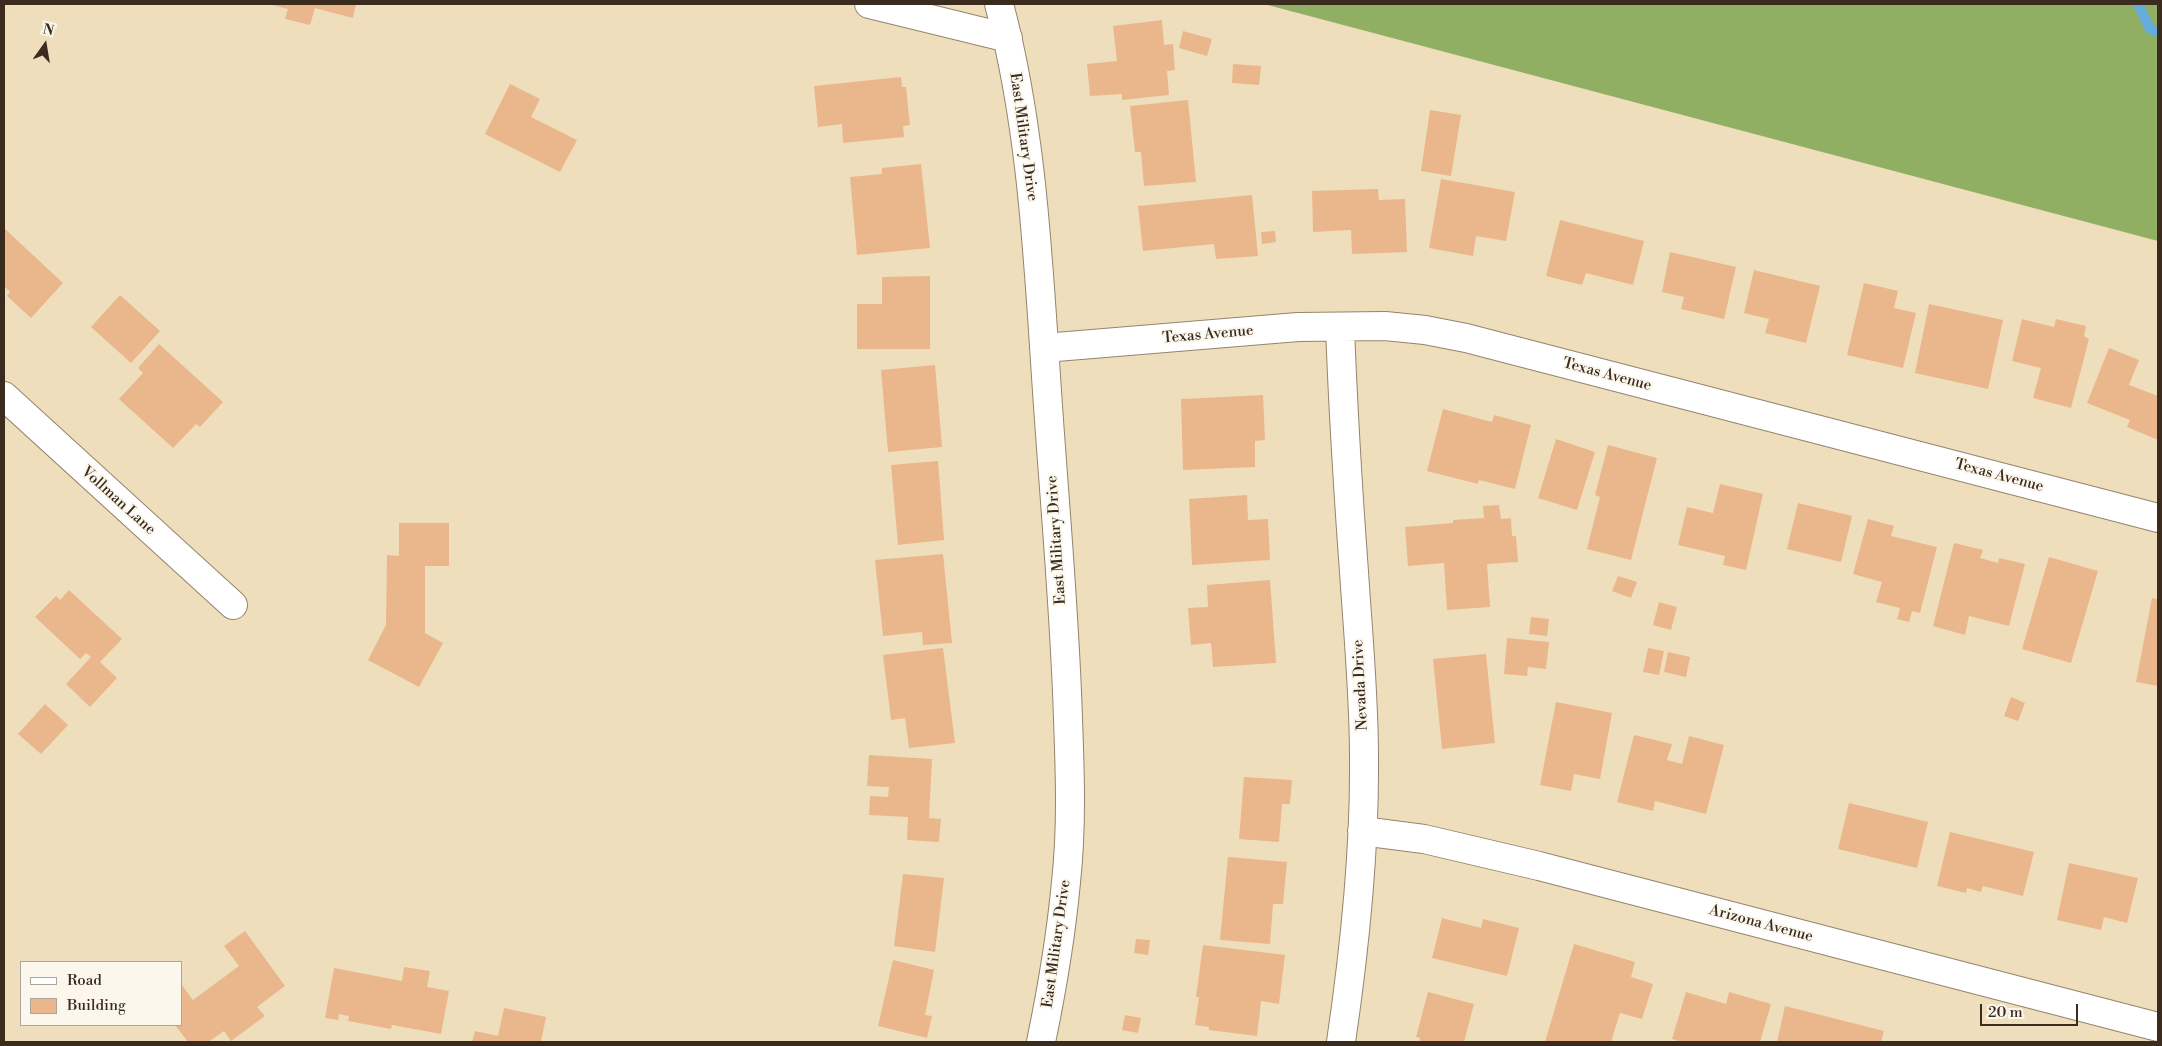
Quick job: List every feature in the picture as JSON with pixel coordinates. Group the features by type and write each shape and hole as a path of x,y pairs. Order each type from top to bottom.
{"street":[{"path":"869,4 1008,38"},
{"name":"East Military Drive","path":"1000,4 1008,38 1028,158 1044,348 1067,674 1071,783 1067,880 1055,977 1041,1042"},
{"name":"Texas Avenue","path":"1044,348 1298,327 1425,330 1466,338 2158,518"},
{"name":"Nevada Drive","path":"1340,327 1344,436 1359,651 1364,756 1358,911 1341,1042"},
{"name":"Vollman Lane","path":"4,396 233,605"},
{"name":"Arizona Avenue","path":"1362,831 1424,839 1538,866 2158,1027"}],"green space":[{"path":"1264,4 2158,4 2158,241"}],"building":[{"path":"269,4 356,4 353,18 315,8 310,25 285,19 288,9"},
{"path":"1162,20 1164,45 1173,44 1175,70 1167,71 1169,95 1122,100 1122,94 1090,96 1087,64 1117,61 1113,26"},
{"path":"1183,31 1212,39 1207,56 1179,48"},
{"path":"1233,64 1261,66 1259,85 1232,83"},
{"path":"901,77 902,87 906,87 910,125 903,126 904,137 843,143 842,124 818,127 814,86"},
{"path":"510,84 540,99 531,117 577,140 560,172 485,134"},
{"path":"1188,100 1196,182 1144,186 1141,152 1135,152 1130,106"},
{"path":"1430,110 1461,115 1451,176 1421,171"},
{"path":"921,164 930,248 857,255 850,177 882,174 882,168"},
{"path":"1441,179 1515,192 1506,241 1476,236 1473,256 1429,248"},
{"path":"1378,189 1379,200 1405,199 1407,252 1352,254 1351,230 1313,232 1312,191"},
{"path":"1252,195 1258,256 1216,259 1214,244 1143,251 1138,206"},
{"path":"1560,220 1644,241 1633,285 1586,273 1582,285 1546,276"},
{"path":"4,228 63,283 31,318 7,296 10,292 4,286"},
{"path":"1275,231 1276,242 1262,244 1261,232"},
{"path":"1670,252 1736,267 1724,319 1681,309 1684,297 1662,292"},
{"path":"1754,270 1820,286 1806,343 1765,333 1769,319 1744,313"},
{"path":"930,276 930,349 857,349 857,304 882,304 882,277"},
{"path":"1864,283 1898,291 1894,308 1916,313 1903,368 1847,355"},
{"path":"120,295 160,331 131,363 91,327"},
{"path":"1929,304 2003,320 1988,389 1915,373"},
{"path":"2022,319 2054,327 2056,319 2086,326 2084,336 2089,339 2071,408 2033,398 2041,368 2012,361"},
{"path":"159,344 223,402 200,427 196,424 173,448 119,399 143,373 138,368"},
{"path":"2109,348 2139,360 2129,385 2158,396 2158,440 2127,427 2130,420 2087,403"},
{"path":"935,365 942,447 888,452 881,370"},
{"path":"1263,395 1265,440 1255,441 1255,467 1183,470 1181,399"},
{"path":"1443,409 1492,422 1494,415 1531,425 1515,489 1479,480 1478,484 1427,471"},
{"path":"1556,439 1595,452 1577,510 1538,498"},
{"path":"1608,445 1657,458 1631,560 1587,549 1600,497 1595,495"},
{"path":"938,461 944,540 898,545 891,465"},
{"path":"1720,484 1763,494 1746,570 1723,565 1725,556 1678,545 1687,507 1713,513"},
{"path":"1247,495 1248,520 1268,519 1270,560 1192,565 1189,499"},
{"path":"1798,503 1852,516 1841,562 1787,549"},
{"path":"1499,505 1501,519 1511,518 1512,536 1516,536 1518,562 1487,564 1490,607 1447,610 1444,563 1408,566 1405,527 1453,523 1453,520 1484,518 1483,506"},
{"path":"1868,519 1894,526 1891,536 1937,547 1920,613 1912,611 1909,622 1897,619 1900,608 1876,602 1882,582 1853,574"},
{"path":"399,523 449,523 449,566 425,566 425,633 443,643 419,687 368,660 386,625 387,555 399,556"},
{"path":"1954,543 1983,550 1980,558 1998,563 1999,558 2025,564 2009,626 1969,616 1965,635 1933,626"},
{"path":"943,554 952,643 923,645 922,632 883,636 875,560"},
{"path":"2049,557 2098,571 2071,663 2022,649"},
{"path":"1618,576 1637,582 1631,598 1612,591"},
{"path":"1270,580 1276,663 1213,667 1211,643 1191,645 1188,608 1208,607 1207,585"},
{"path":"69,590 122,639 100,662 117,678 90,707 66,684 91,657 86,653 80,659 35,617 56,596 60,600"},
{"path":"2152,598 2158,599 2158,686 2136,682"},
{"path":"1659,602 1677,607 1671,630 1653,625"},
{"path":"1531,617 1549,619 1547,636 1529,634"},
{"path":"1507,638 1549,642 1546,669 1528,667 1527,676 1504,674"},
{"path":"943,648 955,743 909,748 905,718 891,720 883,655"},
{"path":"1648,648 1664,651 1659,675 1643,672"},
{"path":"1668,652 1690,657 1686,677 1664,672"},
{"path":"1486,654 1495,743 1442,749 1433,659"},
{"path":"2011,697 2025,703 2018,721 2004,716"},
{"path":"1556,702 1612,713 1600,779 1574,774 1571,791 1540,785"},
{"path":"45,704 68,725 41,754 18,734"},
{"path":"1634,735 1672,744 1667,760 1682,764 1689,736 1724,745 1706,814 1655,801 1653,811 1617,802"},
{"path":"869,755 932,759 929,818 941,819 939,842 907,840 908,817 869,815 870,796 888,797 889,787 867,786"},
{"path":"1244,777 1292,780 1290,804 1282,804 1279,842 1239,839"},
{"path":"1849,803 1928,822 1917,868 1838,849"},
{"path":"1950,832 2034,852 2023,896 1983,886 1981,892 1967,888 1966,893 1937,886"},
{"path":"1228,857 1287,862 1283,904 1273,904 1270,944 1220,940"},
{"path":"2069,863 2138,878 2127,923 2104,917 2101,930 2057,920"},
{"path":"903,874 944,878 935,952 894,946"},
{"path":"1442,918 1481,928 1483,919 1519,928 1507,976 1432,958"},
{"path":"245,931 285,986 257,1007 265,1016 231,1041 224,1031 208,1042 188,1042 176,1026 182,1026 182,985 193,1000 239,966 224,946"},
{"path":"1136,939 1150,940 1148,955 1134,953"},
{"path":"1574,944 1635,962 1631,977 1653,984 1642,1019 1620,1013 1611,1042 1545,1042"},
{"path":"1203,945 1285,955 1279,1004 1261,1001 1257,1036 1209,1030 1209,1027 1195,1025 1199,997 1196,997"},
{"path":"893,960 934,970 925,1015 932,1016 927,1038 878,1026"},
{"path":"404,967 430,971 427,987 449,991 441,1034 392,1025 391,1029 348,1021 349,1016 339,1014 338,1020 325,1018 334,968 402,981"},
{"path":"1428,992 1474,1004 1464,1042 1419,1042 1420,1038 1416,1037"},
{"path":"1686,992 1726,1004 1729,992 1771,1004 1760,1042 1682,1042 1672,1039"},
{"path":"1785,1006 1884,1031 1881,1042 1777,1042"},
{"path":"504,1008 546,1017 541,1042 472,1042 475,1031 498,1036"},
{"path":"1125,1015 1141,1018 1138,1033 1122,1030"}],"waterway":[{"path":"2138,4 2150,29 2158,32"}]}
